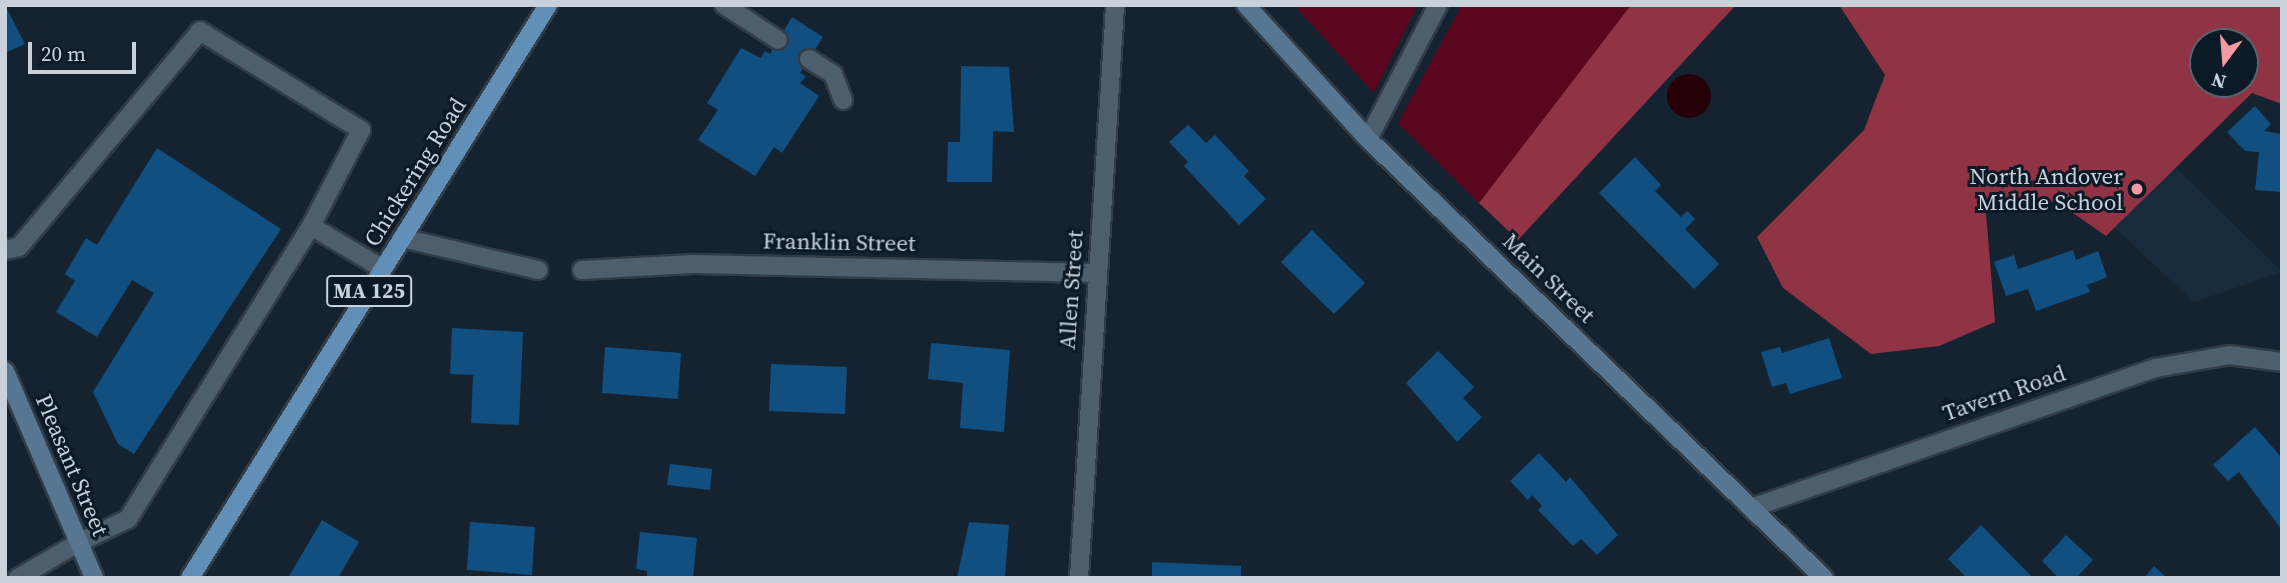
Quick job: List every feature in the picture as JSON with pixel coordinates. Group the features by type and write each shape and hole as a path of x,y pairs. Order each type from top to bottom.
{"main road":[{"name":"Chickering Road","path":"190,578 548,5"},
{"name":"Main Street","path":"1246,5 1368,139 1754,507 1824,578"},
{"name":"Pleasant Street","path":"5,370 94,578"}],"street":[{"path":"724,5 778,40"},
{"name":"Allen Street","path":"1079,578 1096,273 1115,5"},
{"path":"1368,139 1438,5"},
{"path":"5,250 19,247 200,31 362,130 311,226 128,519 78,543 18,578"},
{"path":"809,59 833,74 844,100"},
{"path":"311,226 383,269"},
{"path":"402,239 538,270"},
{"name":"Franklin Street","path":"582,270 693,264 1096,273"},
{"name":"Tavern Road","path":"1754,507 2156,368 2229,355 2279,360"}],"shaded area":[{"path":"1294,5 1418,5 1374,93"},
{"path":"1462,5 1631,5 1479,203 1398,123"},
{"path":"1631,5 1736,5 1518,240 1479,203"},
{"path":"1839,5 2282,5 2282,104 2259,96 2259,28 2189,28 2189,98 2247,98 2106,236 2057,202 2013,198 1986,213 1995,322 1939,346 1871,354 1783,288 1757,237 1864,130 1885,75"},
{"name":"North Andover Middle School","path":"1876,5 2120,112 2282,272 2194,302"},
{"path":"1689,74 1704,81 1711,96 1704,111 1689,118 1674,111 1667,96 1674,81"}],"building":[{"path":"5,5 25,44 5,53"},
{"path":"792,17 823,37 800,73 806,76 800,83 819,96 782,153 774,147 755,176 698,140 718,110 707,103 741,48 761,58 765,51 770,54"},
{"path":"961,66 1009,67 1014,132 993,131 992,182 947,182 948,142 960,142"},
{"path":"2255,106 2271,124 2264,131 2282,134 2282,192 2255,190 2259,152 2245,151 2227,132"},
{"path":"1188,125 1206,143 1215,135 1249,171 1244,176 1266,199 1239,225 1184,166 1188,162 1169,142"},
{"path":"157,148 281,229 134,454 118,444 93,392 154,293 132,280 97,337 56,312 75,281 65,274 86,238 97,245"},
{"path":"1635,157 1661,185 1655,191 1681,217 1687,211 1695,219 1685,229 1719,264 1694,289 1599,193"},
{"path":"1312,230 1365,283 1334,314 1281,262"},
{"path":"2073,250 2076,260 2098,251 2107,277 2087,285 2090,292 2036,311 2028,289 2006,296 1994,262 2014,255 2018,269"},
{"path":"452,328 523,332 519,425 471,423 473,375 450,374"},
{"path":"1829,338 1842,378 1790,394 1786,383 1772,387 1761,352 1780,347 1782,353"},
{"path":"931,343 1010,350 1004,432 960,428 963,383 928,379"},
{"path":"605,347 681,353 678,399 602,393"},
{"path":"1438,351 1474,387 1463,398 1482,417 1457,442 1406,383"},
{"path":"771,364 847,367 845,414 769,411"},
{"path":"2255,427 2282,458 2282,530 2239,472 2228,481 2213,465"},
{"path":"1539,453 1566,482 1570,477 1618,535 1597,555 1581,539 1573,546 1538,510 1542,506 1532,495 1528,500 1510,481"},
{"path":"670,464 712,469 710,490 667,485"},
{"path":"322,520 359,542 338,578 288,578"},
{"path":"470,522 535,527 532,575 467,570"},
{"path":"969,522 1009,525 1005,578 957,578"},
{"path":"1981,525 2033,578 1967,578 1948,559"},
{"path":"640,532 697,538 693,578 647,578 647,571 636,569"},
{"path":"2066,535 2093,560 2076,578 2059,578 2042,561"},
{"path":"1152,562 1241,566 1241,578 1152,578"},
{"path":"2154,566 2167,578 2144,578"}],"place":[{"name":"North Andover Middle School","path":"2137,189"}]}
